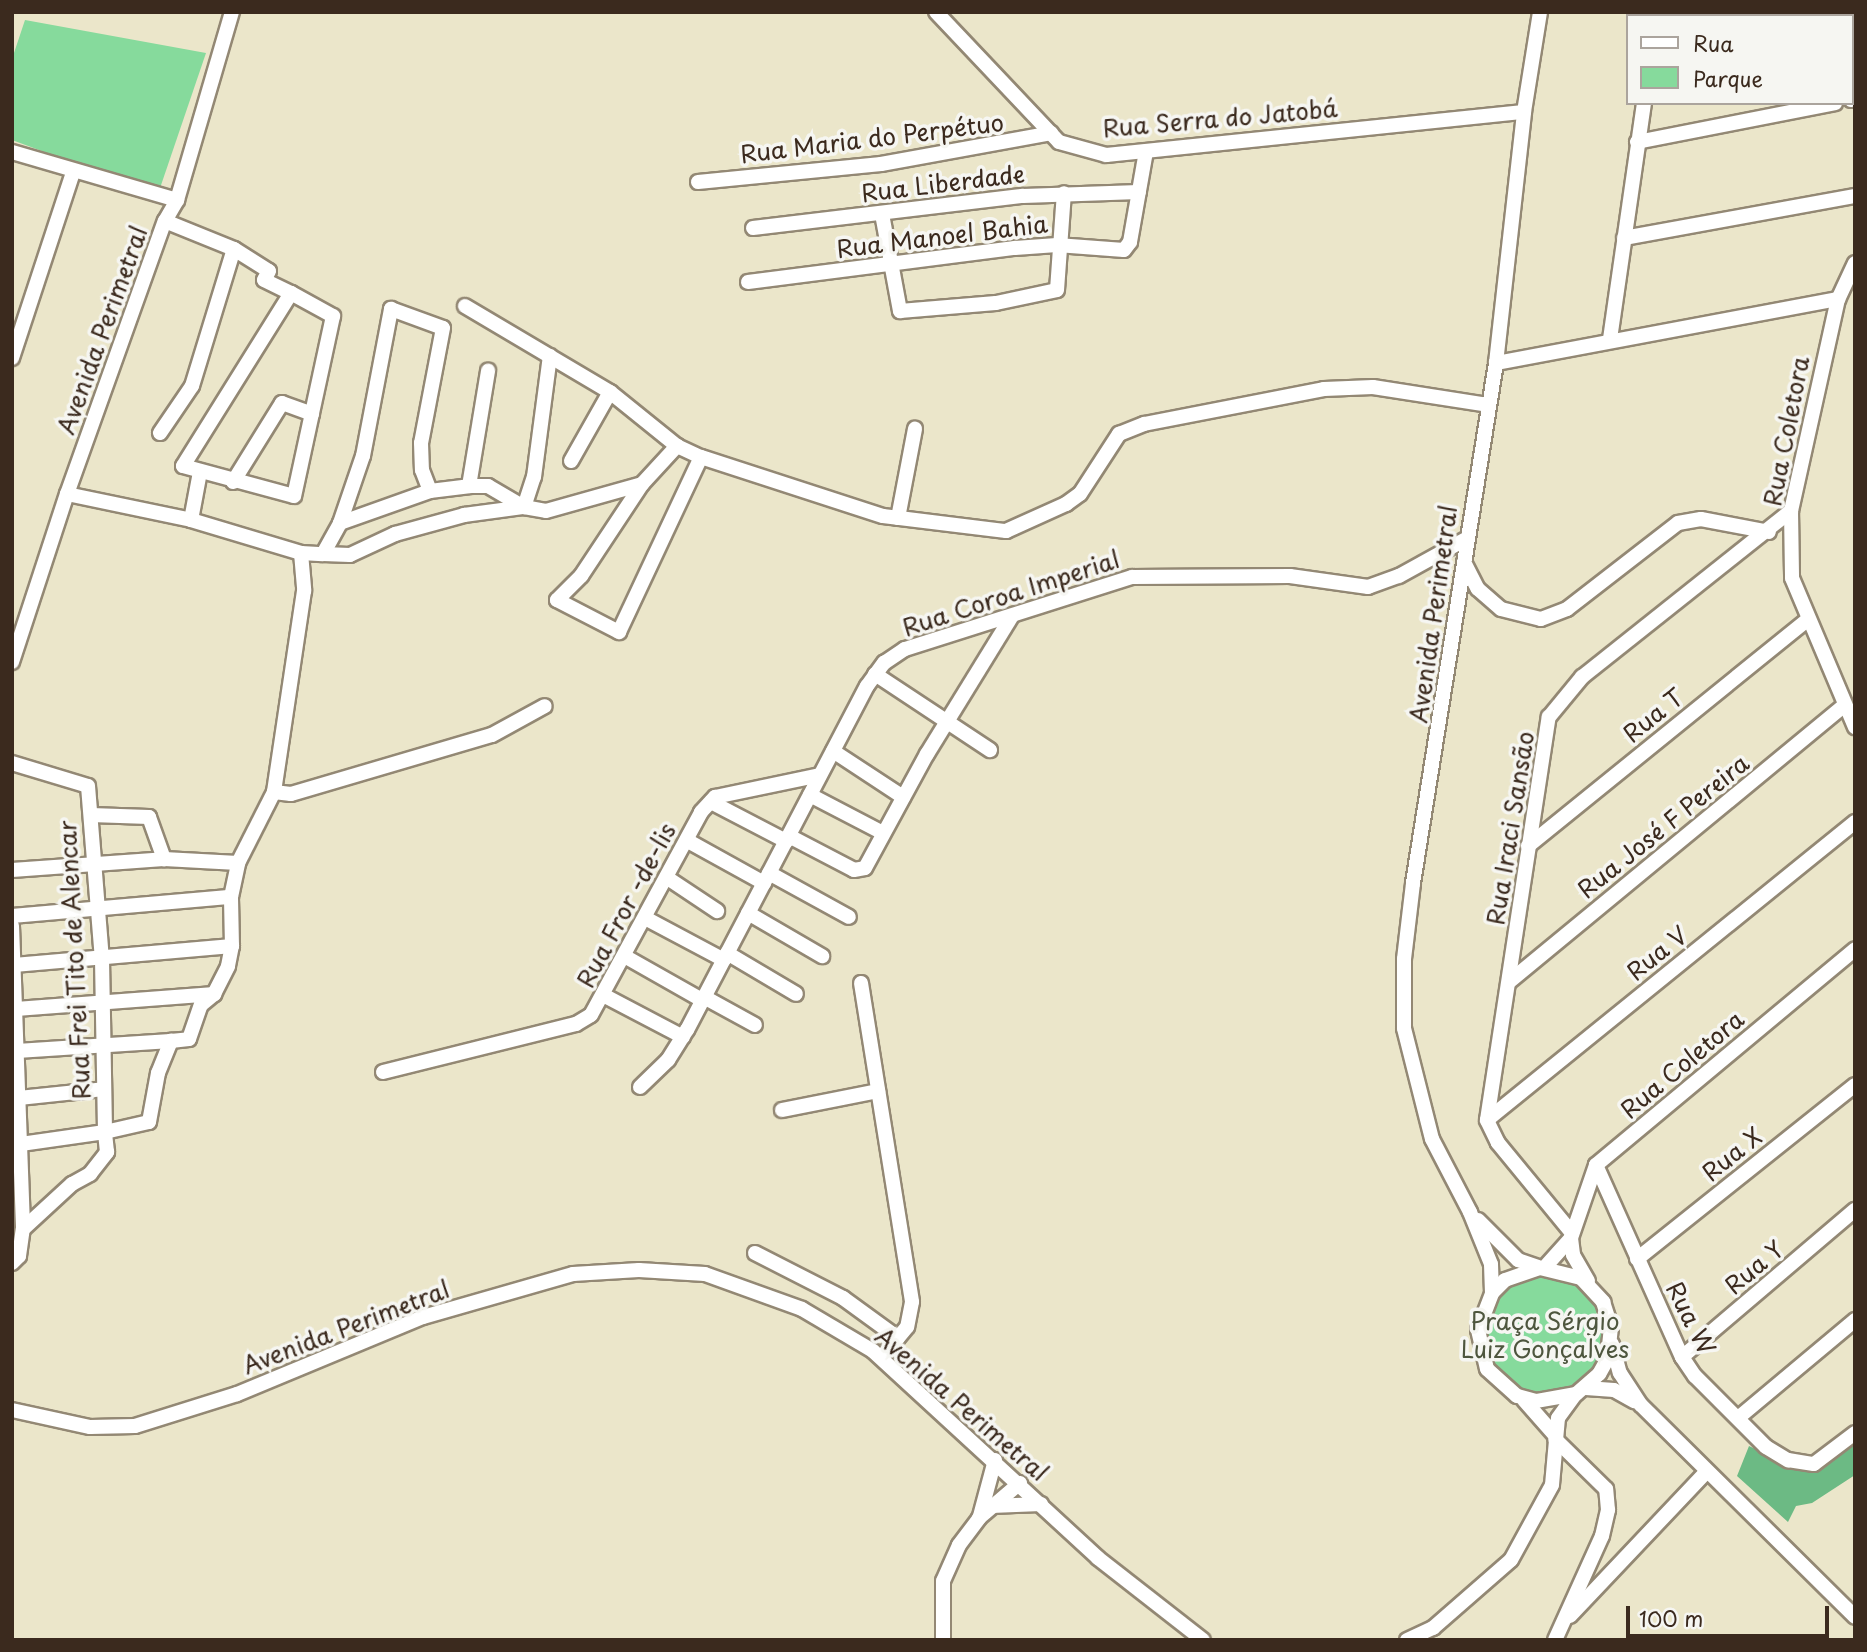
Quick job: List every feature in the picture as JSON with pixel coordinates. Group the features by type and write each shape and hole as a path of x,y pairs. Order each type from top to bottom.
{"street":[{"name":"Avenida Perimetral","path":"12,662 67,494 165,221 177,200 232,12"},
{"name":"Rua Serra do Jatobá","path":"936,12 1059,142 1106,155 1524,112"},
{"name":"Avenida Perimetral","path":"1492,1293 1491,1264 1471,1212 1432,1139 1404,1028 1404,959 1413,883 1466,539 1496,363 1524,112 1540,12"},
{"path":"1610,340 1644,105"},
{"path":"1637,142 1825,105"},
{"name":"Rua Maria do Perpétuo","path":"698,182 881,164 1051,133"},
{"name":"Rua Manoel Bahia","path":"748,282 1058,245 1124,250 1130,242 1146,151"},
{"path":"12,152 73,172 177,200"},
{"path":"12,358 73,172"},
{"name":"Rua Liberdade","path":"753,228 1064,193 1139,192"},
{"path":"882,214 896,307 904,313 996,303 1057,290 1058,245 1064,193"},
{"path":"1624,238 1855,196"},
{"path":"165,221 234,249 269,271 264,280 291,293 333,316 294,496 233,482 183,466 291,293"},
{"path":"160,433 192,386 234,249"},
{"name":"Rua Coletora","path":"1855,263 1838,299 1791,511 1792,578 1807,620 1855,727"},
{"path":"1496,363 1838,299"},
{"path":"465,306 610,392 677,446 701,457 898,518 1006,531 1080,494 1119,433 1144,424 1324,389 1373,387 1488,405"},
{"path":"323,554 340,523 376,402 391,309 443,328 421,443 422,470 430,491"},
{"path":"524,507 534,477 550,356"},
{"path":"469,485 488,371"},
{"path":"570,461 610,392"},
{"path":"233,482 282,404 312,414"},
{"path":"898,518 915,429"},
{"path":"677,446 642,484 581,576 557,600 619,632 701,457"},
{"path":"191,520 200,472"},
{"path":"67,494 191,520 301,553 349,555 395,534 464,515 524,507 546,511 642,484"},
{"path":"340,523 430,491 469,485 488,486 524,507"},
{"name":"Rua Iraci Sansão","path":"1487,1120 1549,718 1582,677 1769,532 1791,511"},
{"path":"1464,562 1478,589 1501,608 1541,619 1567,609 1678,523 1701,519 1769,532"},
{"name":"Rua Coroa Imperial","path":"640,1087 668,1060 683,1037 876,674 905,649 1132,577 1290,576 1368,587 1399,576 1466,539"},
{"path":"16,1046 189,1039 201,1005 214,994 232,946 231,897 239,863 274,792 304,591 301,553"},
{"path":"820,775 715,797 711,802 854,870 865,868 903,797 1012,616"},
{"name":"Rua T","path":"1528,846 1807,620"},
{"path":"876,674 990,750"},
{"name":"Rua José F Pereira","path":"1510,981 1845,705"},
{"path":"274,792 291,793 492,735 545,706"},
{"path":"833,751 903,797"},
{"name":"Rua Frei Tito de Alencar","path":"12,763 88,786 102,959 100,1003 107,1152 90,1174 72,1184 20,1224"},
{"path":"810,795 883,834"},
{"name":"Rua Fror -de-lis","path":"383,1072 576,1024 591,1015 605,996 711,802"},
{"path":"91,815 149,817 164,859"},
{"name":"Rua V","path":"1487,1120 1855,822"},
{"path":"688,841 849,917"},
{"path":"12,870 164,859 239,863"},
{"path":"669,879 717,911"},
{"path":"12,916 97,911 231,897"},
{"path":"748,913 822,956"},
{"path":"647,919 796,994"},
{"path":"12,926 16,1009 16,1126 21,1144 17,1176 19,1256 12,1263"},
{"path":"15,965 232,946"},
{"name":"Rua Coletora","path":"1596,1165 1855,949"},
{"path":"626,957 755,1025"},
{"path":"861,983 912,1302 907,1327 881,1358"},
{"path":"16,1009 214,994"},
{"path":"605,996 683,1037"},
{"path":"21,1144 105,1132 149,1122 158,1073 171,1041"},
{"name":"Rua X","path":"1637,1259 1855,1085"},
{"path":"17,1088 104,1089"},
{"path":"782,1110 878,1091"},
{"path":"1487,1120 1498,1143 1571,1235 1573,1255 1608,1314 1620,1373 1641,1405 1855,1617"},
{"path":"1555,1640 1602,1536 1608,1510 1606,1489 1555,1436 1531,1404 1487,1369 1479,1350 1482,1310 1492,1293 1505,1280 1542,1267 1571,1235 1596,1165"},
{"name":"Rua W","path":"1596,1165 1682,1357 1766,1447 1788,1460 1814,1464 1855,1433"},
{"name":"Rua Y","path":"1682,1357 1855,1210"},
{"name":"Avenida Perimetral","path":"1471,1212 1505,1249 1542,1267"},
{"path":"755,1253 843,1298 898,1338"},
{"path":"1542,1267 1581,1278 1595,1291"},
{"name":"Avenida Perimetral","path":"12,1410 90,1427 135,1426 237,1394 423,1317 573,1274 639,1270 705,1274 803,1308 881,1358 1108,1566 1203,1640"},
{"path":"1738,1418 1855,1320"},
{"path":"1407,1640 1433,1628 1511,1560 1552,1485 1555,1436 1560,1410 1581,1391 1608,1358 1612,1340"},
{"path":"1517,1395 1556,1401 1581,1391 1614,1390 1641,1405"},
{"path":"979,1518 995,1460"},
{"path":"1562,1625 1706,1472"},
{"path":"943,1640 943,1581 959,1545 979,1518 1020,1483"},
{"path":"991,1506 1041,1504"}],"green space":[{"path":"25,20 206,53 158,194 12,140 12,59"},
{"name":"Praça Sérgio Luiz Gonçalves","path":"1545,1275 1568,1279 1588,1292 1601,1312 1605,1335 1601,1358 1588,1378 1568,1391 1545,1395 1522,1391 1502,1378 1489,1358 1485,1335 1489,1312 1502,1292 1522,1279"},
{"path":"1855,1439 1855,1475 1812,1503 1796,1506 1788,1522 1737,1476 1749,1446 1794,1467"}]}
